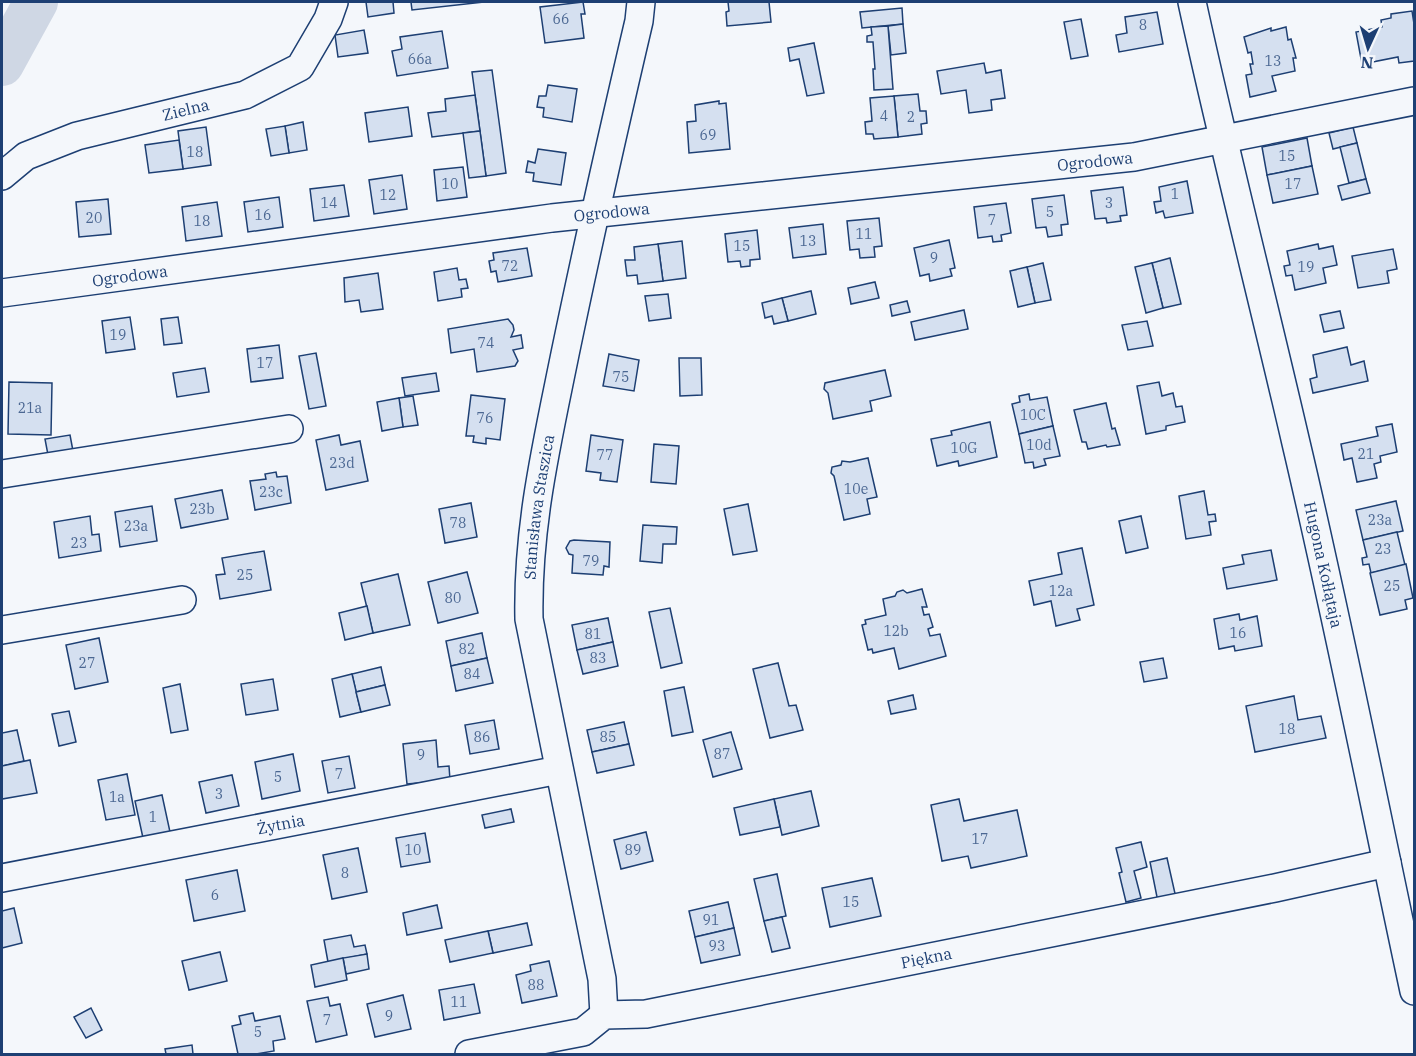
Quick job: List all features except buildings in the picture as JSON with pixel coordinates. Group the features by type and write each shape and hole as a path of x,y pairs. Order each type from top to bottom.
{"street":[{"name":"Zielna","path":"2,176 26,156 67,140 245,95 300,67 328,19 334,2"},
{"name":"Stanisława Staszica","path":"604,1015 602,979 529,619 528,583 537,491 594,215 639,21 641,2"},
{"name":"Hugona Kołłątaja","path":"1192,2 1222,141 1296,444 1414,991"},
{"path":"1222,141 1414,101"},
{"name":"Ogrodowa","path":"2,293 552,218 1134,157 1222,141"},
{"path":"2,474 289,429"},
{"path":"2,630 182,600"},
{"name":"Żytnia","path":"2,878 559,770"},
{"name":"Piękna","path":"604,1015 646,1014 1387,863"},
{"path":"469,1054 583,1032 604,1015"}],"waterway":[{"path":"2,64 36,2"}]}
